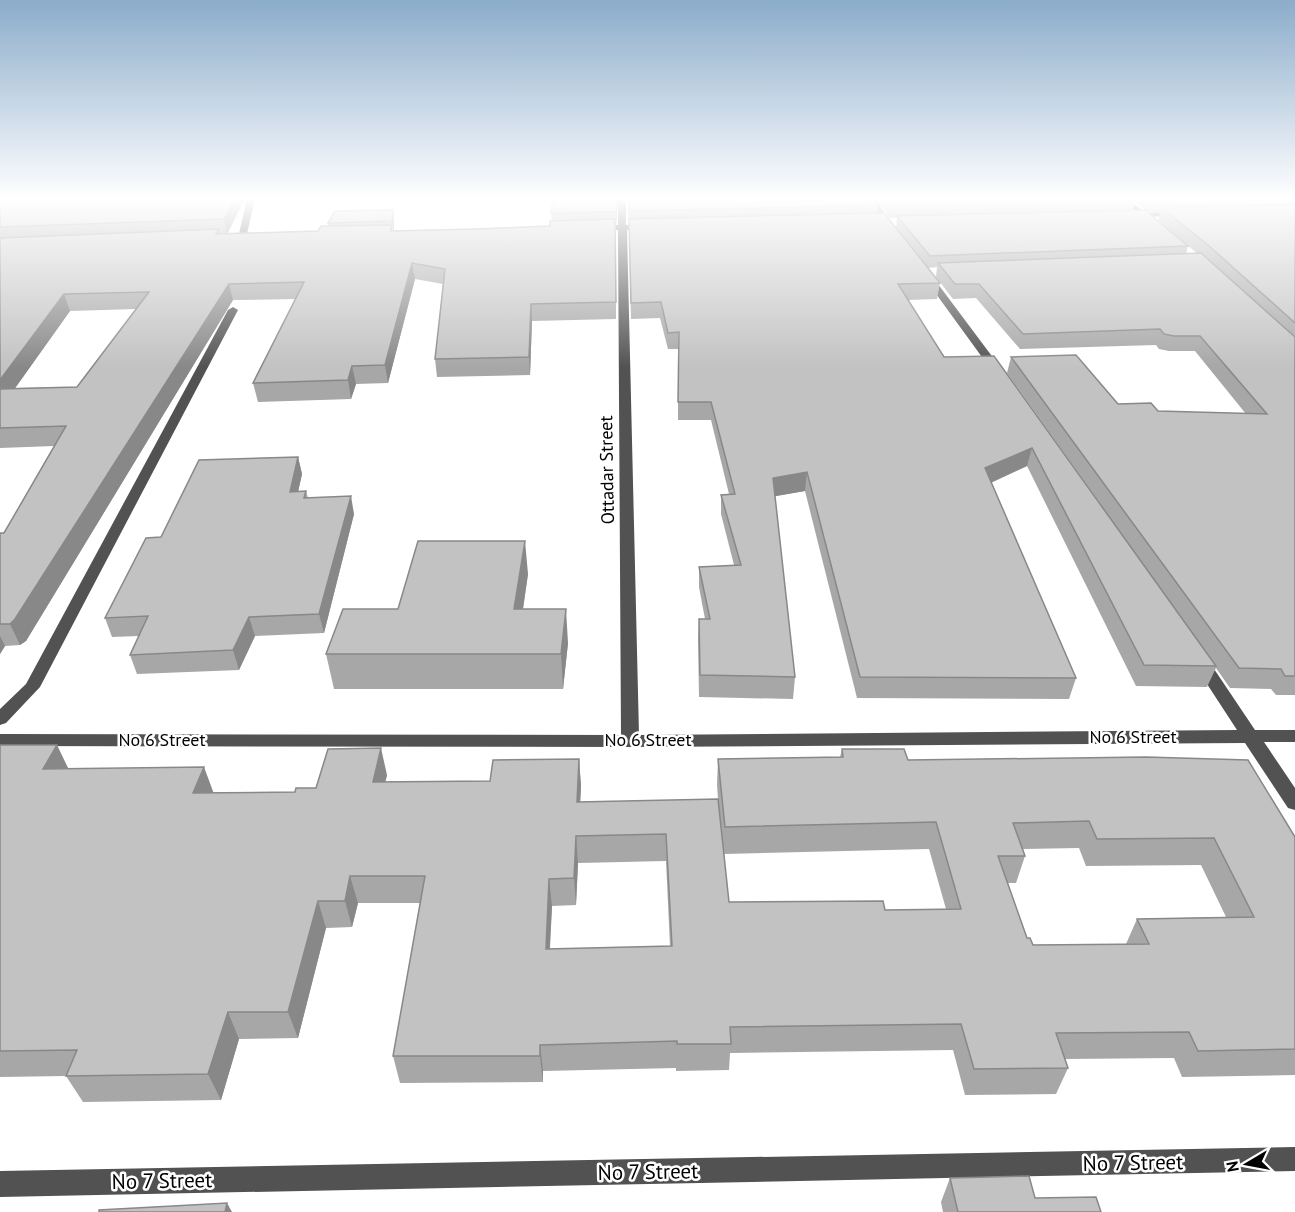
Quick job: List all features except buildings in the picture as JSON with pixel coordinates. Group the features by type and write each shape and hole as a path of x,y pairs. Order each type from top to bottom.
{"street":[{"name":"Ottadar Street","path":"622,256 630,741"},
{"path":"927,270 1007,385"},
{"path":"0,718 32,687 233,310"},
{"path":"1192,649 1295,803"},
{"name":"No 6 Street","path":"0,740 630,741 1295,736"},
{"name":"No 7 Street","path":"0,1184 1295,1159"}]}
